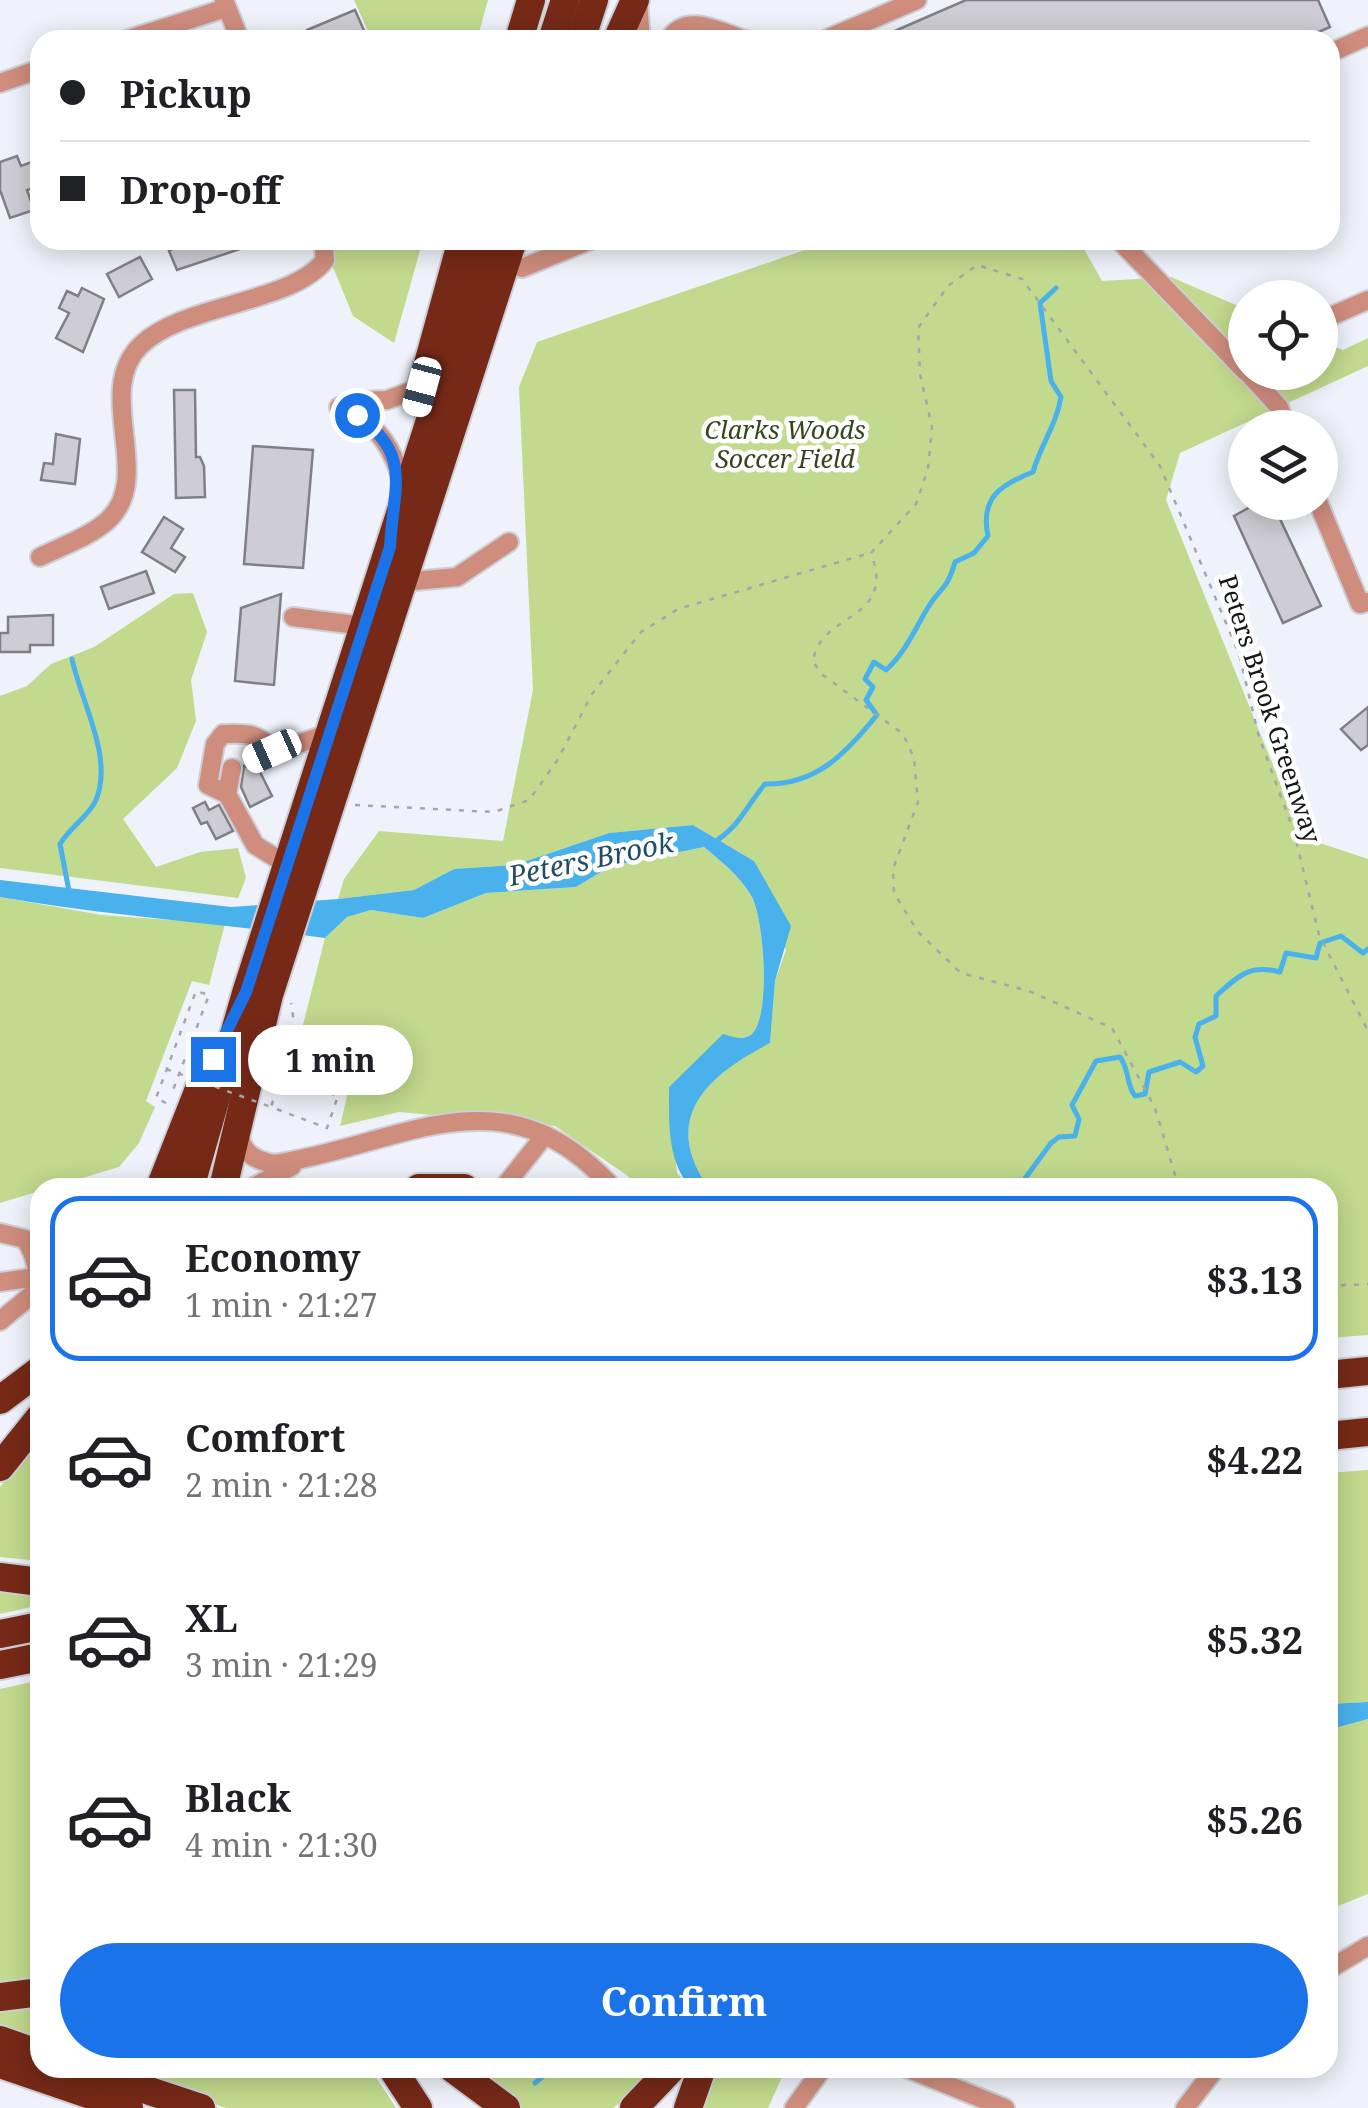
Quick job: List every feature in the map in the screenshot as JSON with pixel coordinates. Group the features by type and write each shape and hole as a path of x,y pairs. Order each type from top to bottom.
{"highway":[{"path":"522,30 531,0"},
{"path":"555,30 565,0"},
{"path":"584,30 594,0"},
{"path":"622,30 636,0"},
{"path":"390,547 392,495 459,250"},
{"path":"225,1178 330,732 485,250"},
{"path":"300,865 404,582 510,250"},
{"path":"487,323 511,300 529,250"},
{"path":"164,1178 196,1092 269,996"},
{"path":"194,1178 269,996"},
{"path":"1338,1374 1368,1371"},
{"path":"0,1400 30,1378"},
{"path":"0,1466 30,1429"},
{"path":"1338,1435 1368,1432"},
{"path":"0,1577 30,1581"},
{"path":"0,1634 30,1628"},
{"path":"0,1665 30,1659"},
{"path":"0,1997 30,1993"},
{"path":"0,2040 30,2050"},
{"path":"0,2064 30,2074"},
{"path":"41,2078 130,2108"},
{"path":"110,2078 200,2108"},
{"path":"398,2078 418,2108"},
{"path":"455,2078 473,2108"},
{"path":"463,2078 506,2108"},
{"path":"634,2108 662,2078"},
{"path":"688,2108 698,2078"}],"street":[{"path":"636,0 640,30"},
{"path":"847,30 917,0"},
{"path":"154,30 225,4 236,30"},
{"path":"676,30 689,23 712,30"},
{"path":"1340,49 1368,36"},
{"path":"0,83 30,73"},
{"path":"40,557 108,521 124,497 121,398 127,368 138,348 166,328 306,277 324,260 324,250"},
{"path":"522,268 566,250"},
{"path":"1130,250 1228,350"},
{"path":"1338,313 1368,300"},
{"path":"399,471 379,430 339,407 356,401 387,400 422,387"},
{"path":"1264,390 1280,410"},
{"path":"1325,520 1360,604 1368,602"},
{"path":"404,582 456,577 509,542"},
{"path":"294,617 364,626"},
{"path":"254,759 330,732"},
{"path":"272,751 263,738 254,734 223,734 215,744 208,785 227,794 256,845 300,865"},
{"path":"227,794 232,768"},
{"path":"237,1115 240,1139 257,1160 274,1164 306,1160 446,1120 510,1124 544,1135 579,1154 603,1178"},
{"path":"511,1178 544,1135"},
{"path":"271,1178 306,1160"},
{"path":"0,1233 25,1238 30,1246"},
{"path":"0,1282 30,1278"},
{"path":"0,1321 30,1295"},
{"path":"1338,1964 1368,1946"},
{"path":"794,2108 816,2078"},
{"path":"931,2078 1005,2108"},
{"path":"1186,2108 1208,2078"}],"path":[{"name":"Peters Brook Greenway","path":"871,552 916,504 928,469 932,427 920,374 918,328 948,286 977,265 1022,279 1160,466 1207,568 1240,654 1260,737 1294,832 1312,914 1368,1031"},
{"path":"354,806 494,812 529,800 557,761 592,694 641,632 678,609 871,552 878,571 877,588 866,608 814,654 813,662 823,675 903,734 914,758 918,802 893,869 894,893 918,932 960,973 1030,991 1112,1028 1155,1108 1176,1178"},
{"path":"196,990 209,995 168,1103 156,1098 166,1069 196,990"},
{"path":"269,996 294,1022 271,1107"},
{"path":"166,1069 327,1128 338,1096 281,1076"},
{"path":"1338,1286 1368,1284"}],"green space":[{"path":"354,0 488,0 480,30 368,30"},
{"path":"326,250 420,250 394,343 353,316"},
{"name":"Clarks Woods Soccer Field","path":"805,250 1085,250 1102,281 1171,277 1228,302 1228,390 1316,390 1273,410 1228,410 1228,431 1180,453 1166,500 1302,837 1368,859 1368,1335 1338,1337 1338,1178 703,1178 694,1162 689,1139 690,1118 711,1083 770,1042 775,981 786,950 754,861 693,825 609,833 515,865 454,869 414,890 338,899 344,879 379,831 503,841 533,690 519,387 537,342"},
{"path":"1368,338 1368,366 1338,380 1338,348 1343,350"},
{"path":"193,593 207,632 191,680 196,721 177,768 123,819 156,867 200,852 238,848 246,878 238,898 0,868 0,696 27,686 51,664 94,647 174,594"},
{"path":"704,847 736,876 756,909 764,988 758,1024 749,1036 723,1035 669,1087 677,1173 682,1178 629,1178 555,1126 399,1112 340,1126 348,1092 291,1072 325,938 347,917 371,910 423,918 486,893 576,887 611,866"},
{"path":"0,897 102,915 225,924 209,985 192,981 146,1101 155,1107 139,1143 119,1167 83,1178 30,1178 30,1194 0,1203"},
{"path":"30,1451 30,1560 0,1557 0,1487"},
{"path":"1368,1470 1368,1702 1338,1704 1338,1472"},
{"path":"0,1587 30,1592 30,1607 0,1614"},
{"path":"30,1682 30,1982 0,1987 0,1689"},
{"path":"1368,1719 1368,1894 1338,1906 1338,1727"},
{"path":"30,2003 30,2040 0,2029 0,2008"},
{"path":"140,2078 376,2078 396,2108 226,2108"},
{"path":"479,2078 650,2078 613,2108 522,2108 485,2086"},
{"path":"710,2078 782,2078 768,2108 701,2108"}],"water":[{"name":"Peters Brook","path":"693,825 754,861 791,926 775,981 770,1043 711,1083 690,1118 689,1139 694,1162 703,1178 683,1178 677,1165 671,1140 669,1087 723,1034 742,1038 752,1034 758,1024 764,988 760,925 752,897 736,876 704,847 611,866 576,887 486,893 423,918 371,910 347,917 325,938 0,897 0,880 231,907 338,899 414,890 454,869 515,865 609,833"},
{"path":"1368,1702 1368,1719 1338,1727 1338,1704"}],"building":[{"path":"966,0 1318,0 1330,27 1323,30 897,30"},
{"path":"355,10 364,30 307,30"},
{"path":"17,156 21,166 30,163 30,211 10,218 0,190 0,162"},
{"path":"171,250 237,250 177,270"},
{"path":"140,257 152,279 119,297 107,274"},
{"path":"82,288 104,299 83,352 56,338 69,313 59,308 67,291 78,296"},
{"path":"174,390 195,390 196,457 204,466 205,497 176,498"},
{"path":"56,434 80,439 75,484 41,480 44,463 53,464"},
{"path":"253,446 313,450 303,568 244,564"},
{"path":"164,517 183,529 171,548 185,557 175,572 142,552"},
{"path":"1236,520 1280,520 1321,606 1283,623"},
{"path":"146,571 154,593 109,609 101,587"},
{"path":"281,594 274,685 235,681 241,608"},
{"path":"53,615 53,645 30,645 30,652 0,652 0,633 8,633 8,617"},
{"path":"1368,707 1368,745 1361,750 1341,729"},
{"path":"244,766 259,770 272,796 250,807 241,787"},
{"path":"205,802 209,810 219,805 233,831 216,839 207,822 201,824 193,808"}],"waterway":[{"path":"713,843 736,823 765,784 815,773 842,754 865,729 877,715 866,700 873,687 865,679 874,662 886,670 899,656 946,584 955,562 974,553 988,536 987,512 995,495 1033,472 1061,397 1051,381 1040,303 1056,288"},
{"path":"69,891 60,844 95,802 101,768 72,659"},
{"path":"1025,1178 1051,1143 1059,1137 1075,1136 1079,1119 1072,1105 1096,1061 1120,1057 1135,1096 1145,1094 1149,1072 1180,1062 1196,1072 1203,1066 1195,1037 1199,1024 1216,1016 1216,996 1238,978 1252,971 1280,972 1286,953 1316,958 1320,943 1341,936 1363,953 1368,949"},
{"path":"535,2083 541,2078"}],"route":[{"path":"213,1059 246,992 390,547 392,495 399,471 379,430 357,415"}]}
